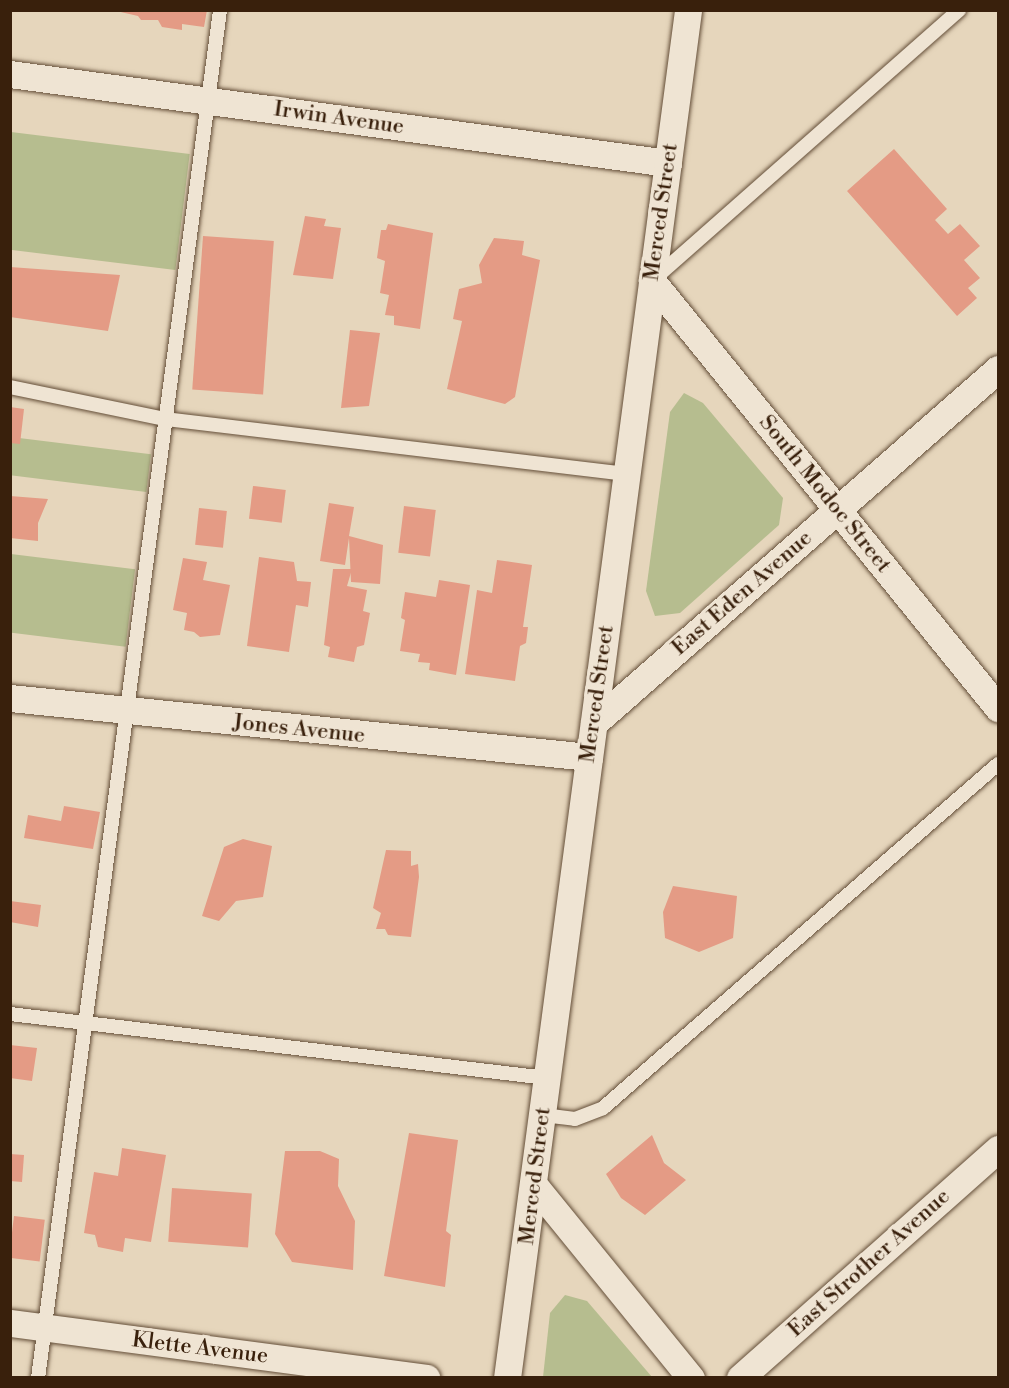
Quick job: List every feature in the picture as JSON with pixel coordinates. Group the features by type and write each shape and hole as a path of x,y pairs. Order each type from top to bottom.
{"street":[{"name":"Merced Street","path":"507,1377 688,10"},
{"name":"Irwin Avenue","path":"10,74 668,163"},
{"name":"South Modoc Street","path":"652,280 999,708"},
{"name":"East Eden Avenue","path":"594,723 999,369"},
{"name":"Jones Avenue","path":"10,698 128,712 589,757"},
{"name":"East Strother Avenue","path":"740,1377 999,1149"},
{"path":"534,1185 691,1377"},
{"name":"Klette Avenue","path":"10,1323 426,1377"}],"lane":[{"path":"38,1377 220,10"},
{"path":"652,280 959,10"},
{"path":"10,387 165,419 626,474"},
{"path":"543,1115 575,1119 603,1108 999,764"},
{"path":"10,1014 547,1078"}],"green space":[{"path":"11,132 190,154 175,270 10,250"},
{"path":"684,393 703,403 783,498 779,525 680,613 655,616 646,591 670,412"},
{"path":"11,437 151,454 146,492 10,475"},
{"path":"11,554 135,569 126,647 10,632"},
{"path":"565,1295 587,1301 652,1377 543,1377 550,1313"}],"building":[{"path":"112,10 207,10 204,27 182,24 182,30 162,27 158,20 141,20 138,16"},
{"path":"894,149 947,209 935,220 948,234 960,224 980,246 964,260 980,278 968,288 977,298 957,316 847,191"},
{"path":"305,216 326,219 324,226 341,228 333,279 293,275"},
{"path":"388,224 433,233 420,329 394,325 394,316 385,315 389,295 380,293 385,261 377,258 381,230 386,230"},
{"path":"203,236 274,241 263,395 192,390"},
{"path":"494,238 524,241 522,255 540,260 515,397 505,404 447,389 462,321 453,319 459,289 482,283 479,265"},
{"path":"10,267 120,275 108,331 10,317"},
{"path":"350,330 380,333 369,406 341,408"},
{"path":"10,407 24,409 20,444 10,443"},
{"path":"253,486 286,490 282,523 249,519"},
{"path":"10,496 48,499 38,523 38,541 10,538"},
{"path":"329,503 354,507 349,536 383,545 380,584 351,582 349,538 345,565 320,561"},
{"path":"404,506 436,510 430,557 398,553"},
{"path":"199,508 227,511 223,548 195,545"},
{"path":"259,557 294,562 297,581 311,582 308,607 296,605 289,652 247,646"},
{"path":"183,558 207,562 203,580 230,585 220,635 200,637 194,632 184,630 187,613 173,610"},
{"path":"497,560 532,565 523,627 528,627 526,643 520,646 515,681 465,674 477,590 492,593"},
{"path":"333,569 352,569 347,586 367,590 363,611 370,613 364,645 357,647 354,662 328,657 330,647 324,645"},
{"path":"439,580 470,585 456,675 429,670 430,663 418,662 420,654 400,651 405,620 401,618 405,592 436,597"},
{"path":"64,806 100,812 93,849 24,838 28,815 61,821"},
{"path":"243,839 272,846 263,897 236,901 219,921 202,916 224,847"},
{"path":"386,850 411,851 411,866 418,864 419,877 411,937 388,935 385,929 376,929 381,913 373,908"},
{"path":"673,886 737,896 733,938 699,952 665,938 663,912"},
{"path":"10,901 41,905 38,927 10,922"},
{"path":"10,1045 37,1048 32,1081 10,1078"},
{"path":"409,1133 458,1140 446,1231 451,1235 445,1287 384,1276"},
{"path":"652,1135 664,1163 686,1180 645,1215 621,1198 606,1174"},
{"path":"122,1148 166,1155 151,1242 125,1238 123,1252 98,1247 95,1235 84,1233 94,1172 118,1176"},
{"path":"285,1151 320,1151 339,1159 338,1186 355,1221 353,1270 292,1262 275,1234"},
{"path":"10,1154 24,1155 22,1182 10,1181"},
{"path":"172,1188 252,1194 248,1247 168,1242"},
{"path":"14,1216 45,1220 40,1261 10,1258"}]}
